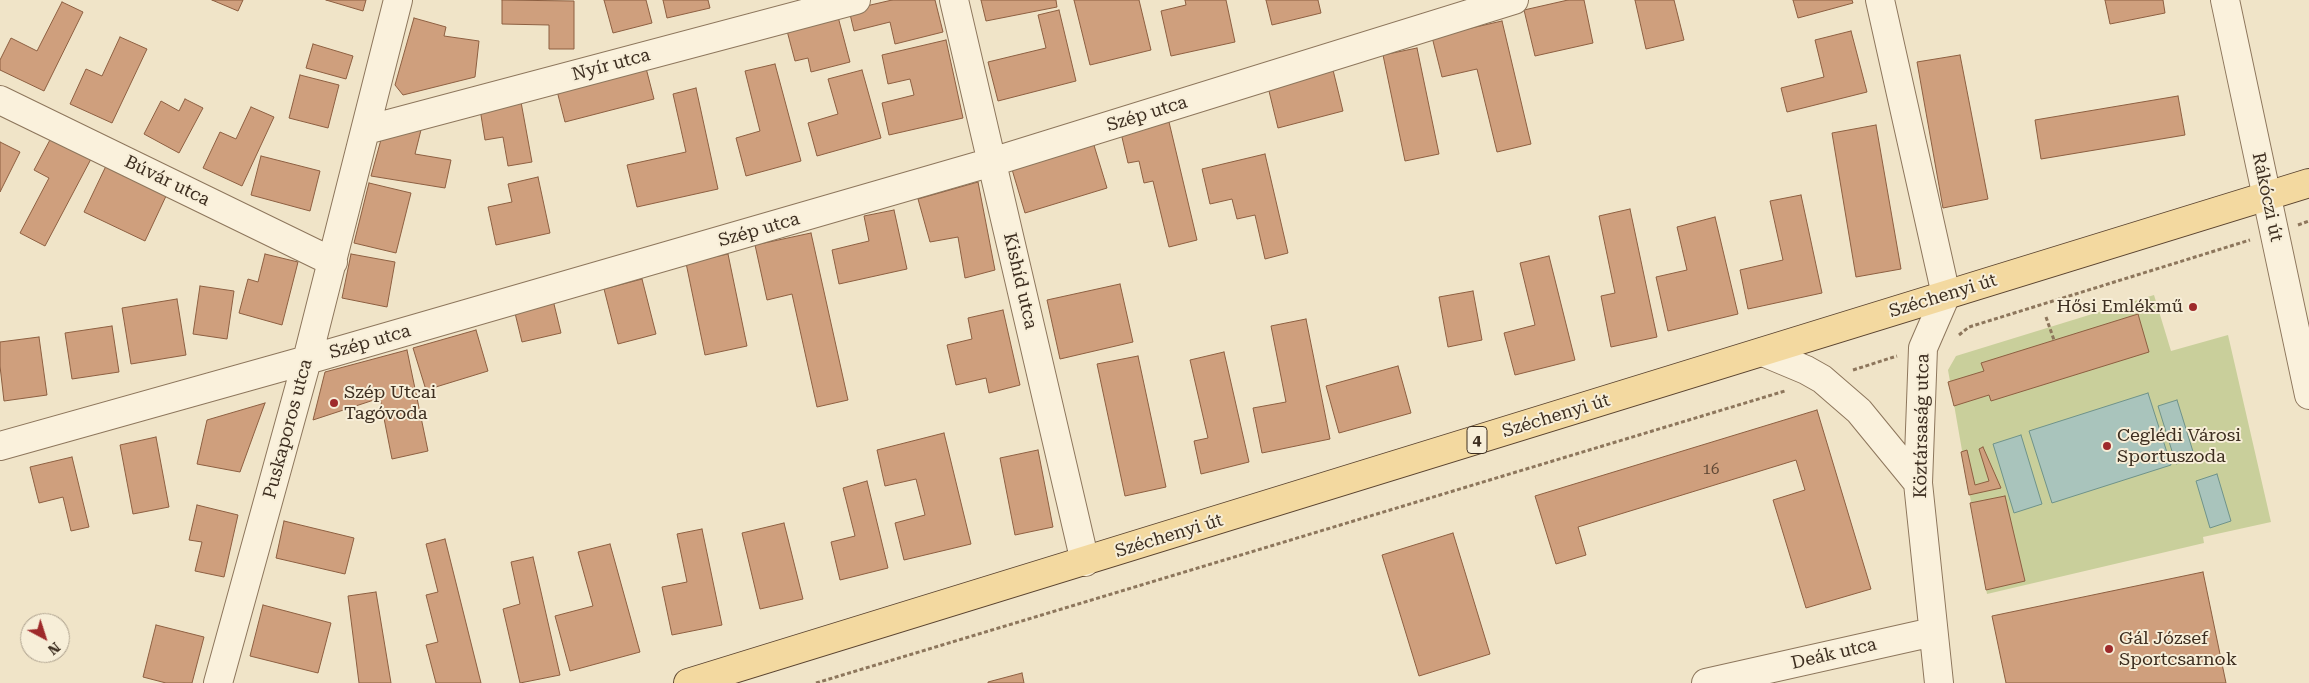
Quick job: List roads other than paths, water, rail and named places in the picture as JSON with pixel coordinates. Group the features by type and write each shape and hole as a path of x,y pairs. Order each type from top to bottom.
{"main road":[{"name":"Széchenyi út","path":"688,683 2309,183"}],"street":[{"name":"Puskaporos utca","path":"218,683 333,262 398,0"},
{"name":"Nyír utca","path":"366,130 856,0"},
{"name":"Kishíd utca","path":"954,0 1085,562"},
{"name":"Szép utca","path":"0,446 307,360 992,162 1514,0"},
{"path":"1880,0 1946,295"},
{"name":"Rákóczi út","path":"2225,0 2309,394"},
{"name":"Búvár utca","path":"0,100 333,262"},
{"name":"Köztársaság utca","path":"1939,683 1918,483 1923,348 1946,295"},
{"path":"1763,352 1806,370 1822,379 1859,411 1918,483"},
{"name":"Deák utca","path":"1706,683 1933,632"}],"water":[{"path":"2148,393 2171,465 2052,503 2029,431"},
{"path":"2177,400 2195,458 2176,464 2158,406"},
{"path":"2021,435 2042,504 2014,513 1993,444"},
{"path":"2217,474 2231,521 2210,528 2196,481"}],"place":[{"name":"Hősi Emlékmű","path":"2193,307"},
{"name":"Szép Utcai Tagóvoda","path":"334,403"},
{"name":"Ceglédi Városi Sportuszoda","path":"2107,446"},
{"name":"Gál József Sportcsarnok","path":"2109,649"}]}
